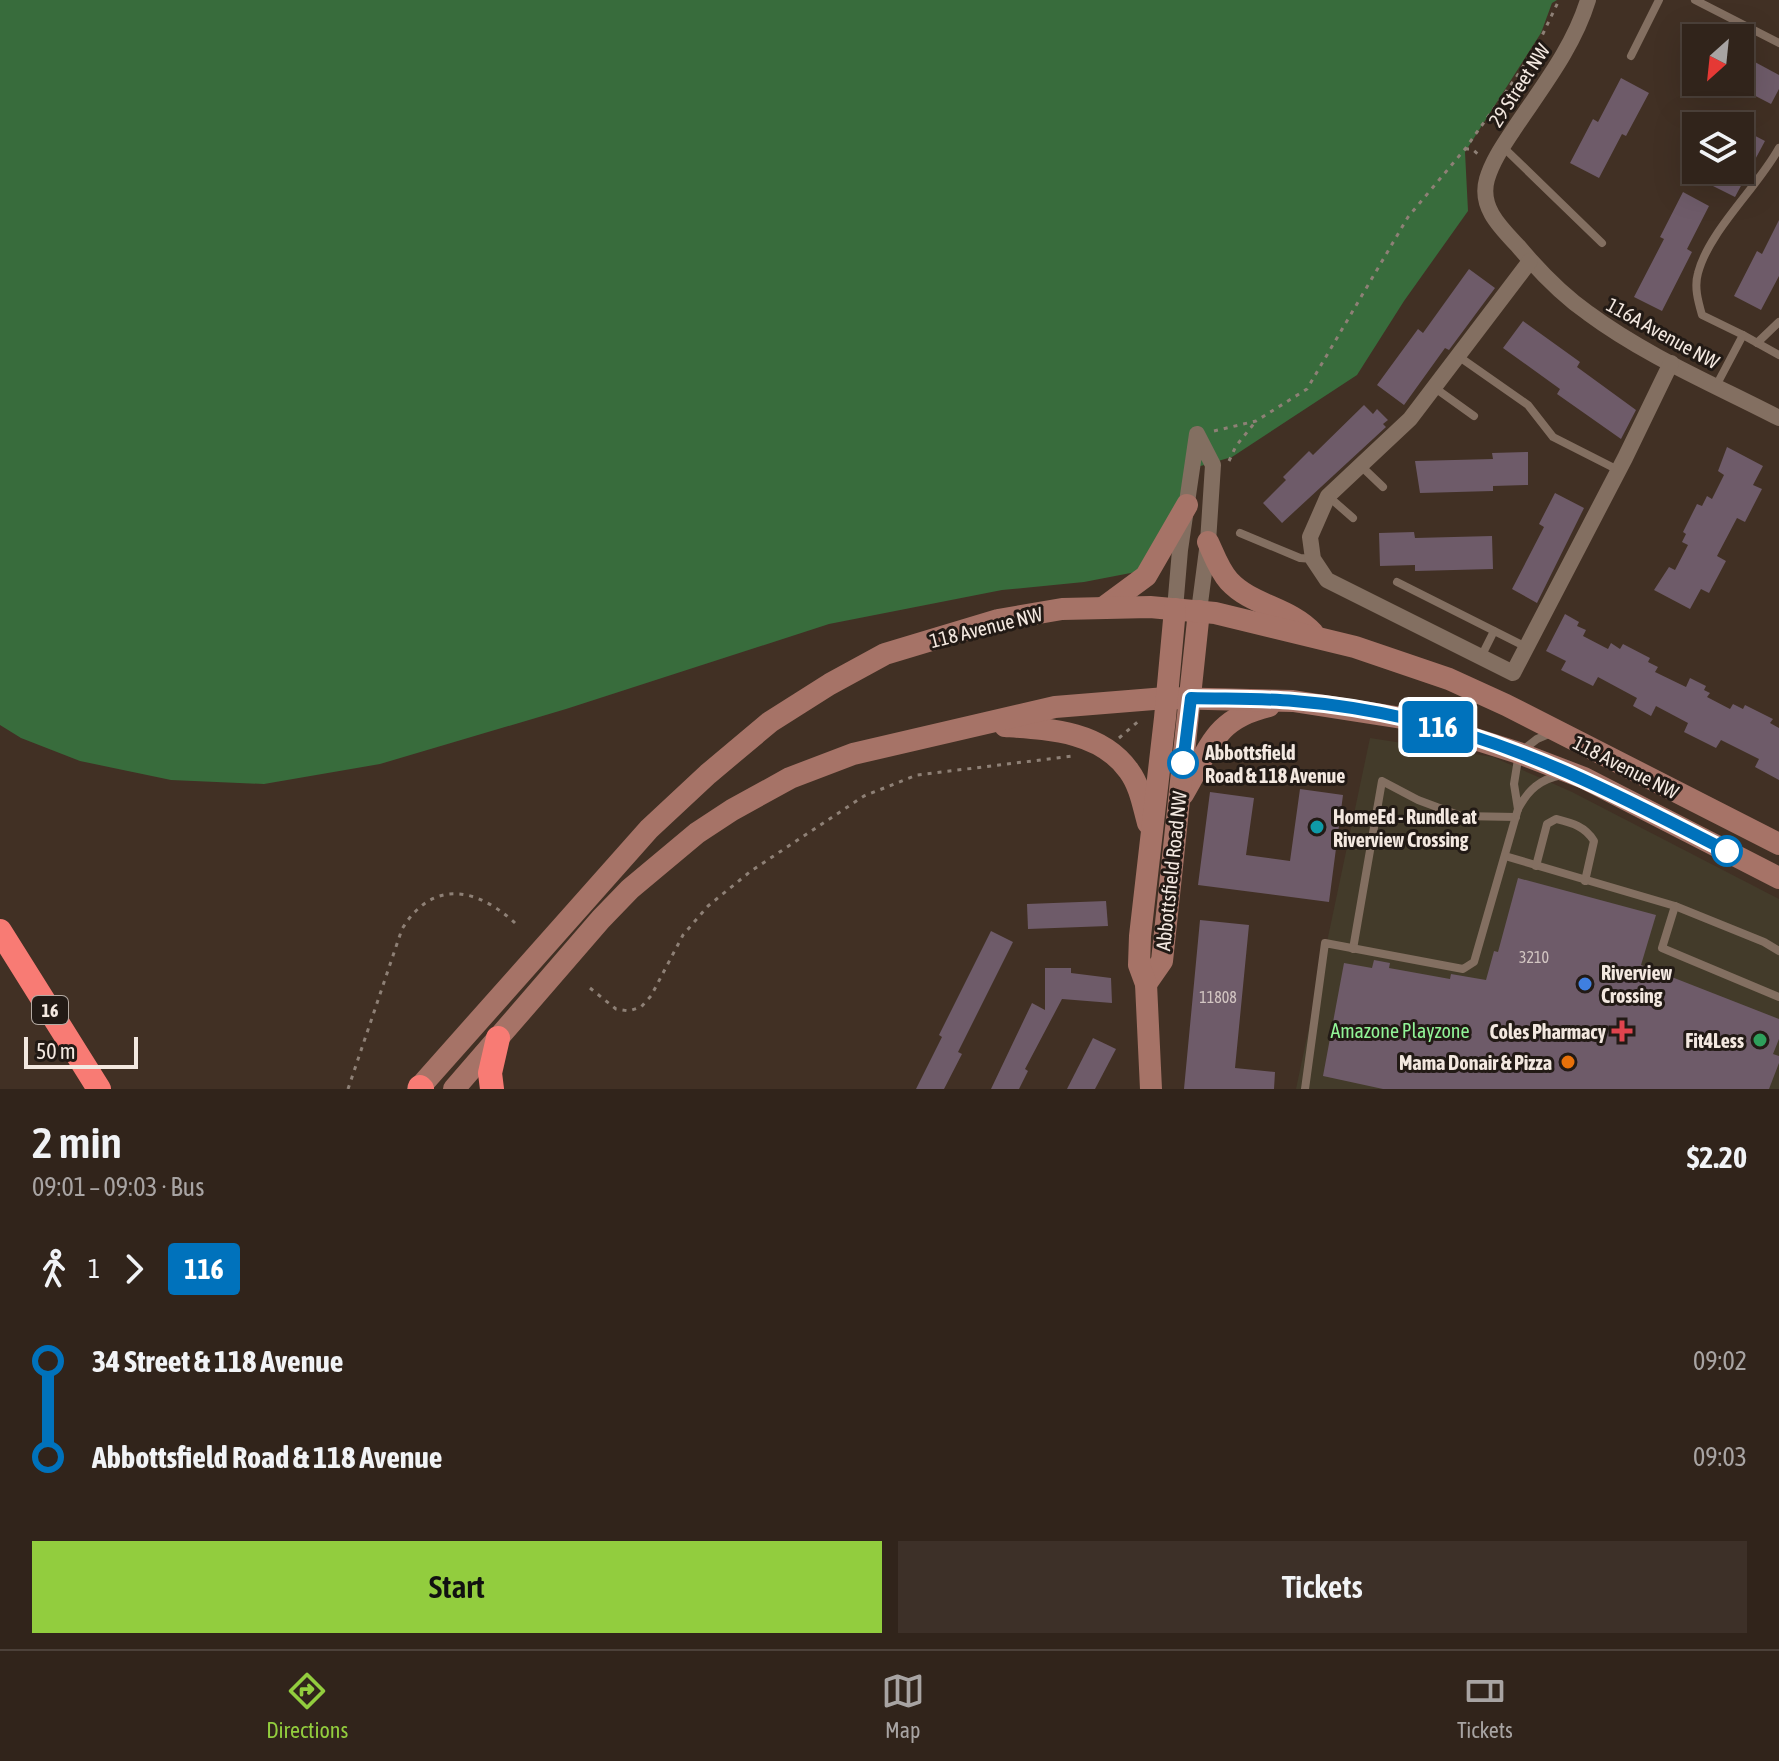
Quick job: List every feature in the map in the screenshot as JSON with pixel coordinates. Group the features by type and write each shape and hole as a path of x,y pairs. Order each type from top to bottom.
{"highway":[{"name":"16","path":"0,931 99,1089"},
{"path":"23,967 69,1021 114,1089"},
{"path":"492,1089 490,1073 498,1038"}],"main road":[{"path":"1104,607 1146,576 1187,505"},
{"path":"1208,542 1221,570 1236,587 1301,620 1316,637"},
{"name":"118 Avenue NW","path":"420,1088 649,829 770,722 885,654 998,620 1062,609 1104,607 1199,611 1316,637 1395,659 1449,679 1779,844"},
{"name":"Abbottsfield Road NW","path":"1151,1089 1146,984 1139,965 1175,609"},
{"name":"Abbottsfield Road NW","path":"1146,984 1162,961 1199,611"},
{"name":"118 Avenue NW","path":"454,1089 630,889 697,833 732,810 790,778 853,754 1055,707 1166,698 1293,701 1415,720 1579,776 1779,878"},
{"path":"1178,802 1224,726 1248,711 1293,701"},
{"path":"980,724 1065,733 1090,739 1107,748 1130,772 1139,789 1152,836"}],"street":[{"name":"29 Street NW","path":"1484,192 1490,169 1566,50 1583,18 1588,0"},
{"name":"116A Avenue NW","path":"1484,192 1496,222 1544,276 1586,313 1633,344 1779,418"},
{"path":"1530,261 1410,419 1328,496 1310,537 1313,559 1327,580 1513,673 1671,363"},
{"path":"1175,609 1197,434"},
{"path":"1197,434 1213,465 1199,611"}],"lane":[{"path":"1631,56 1659,0"},
{"path":"1695,0 1779,43"},
{"path":"1503,147 1602,243"},
{"path":"1779,148 1755,186 1707,248 1697,274 1696,296 1702,315 1779,355"},
{"path":"1757,343 1779,322"},
{"path":"1716,386 1743,335"},
{"path":"1457,356 1528,405 1553,437 1618,470"},
{"path":"1434,387 1474,416"},
{"path":"1361,466 1383,487"},
{"path":"1328,496 1353,518"},
{"path":"1240,533 1300,558 1313,559"},
{"path":"1397,582 1526,647"},
{"path":"1481,657 1494,631"},
{"path":"1517,813 1514,784 1519,753 1537,739 1555,731"},
{"path":"1305,1089 1325,943 1463,969 1474,962 1517,813 1526,795 1542,781 1561,775 1579,776"},
{"path":"1353,949 1382,781 1418,800 1461,816 1517,813"},
{"path":"1536,866 1547,824 1556,819 1572,822 1588,831 1594,841 1585,881"},
{"path":"1505,856 1675,906 1779,951"},
{"path":"1675,906 1662,948 1779,997"}],"path":[{"path":"1197,434 1256,421 1307,389 1408,217 1465,149 1517,76 1540,40 1559,0"},
{"path":"1227,472 1232,452 1256,421"},
{"path":"1114,742 1147,714"},
{"path":"590,988 616,1009 629,1011 641,1007 651,996 683,935 708,906 751,871 864,796 917,775 1077,755"},
{"path":"348,1089 402,929 417,910 438,897 469,895 489,902 515,923"}],"shaded area":[{"name":"Riverview Crossing","path":"1370,738 1493,757 1572,792 1779,899 1779,1089 1296,1089"}],"green space":[{"path":"0,0 1557,0 1552,3 1541,33 1465,152 1468,211 1404,301 1357,375 1232,457 1197,467 1141,571 1084,582 1002,590 829,624 566,709 380,764 264,784 171,780 80,761 21,738 0,725"}],"building":[{"path":"1754,62 1779,75 1779,89 1771,104 1754,95"},
{"path":"1621,78 1649,93 1626,136 1622,134 1599,178 1570,163 1593,119 1598,122"},
{"path":"1754,135 1765,141 1754,162"},
{"path":"1709,184 1742,184 1735,197"},
{"path":"1683,192 1709,206 1687,249 1692,252 1662,311 1634,297 1664,239 1660,237"},
{"path":"1779,220 1779,276 1761,310 1734,296 1757,251 1762,254"},
{"path":"1469,269 1495,288 1449,350 1445,348 1404,405 1377,385 1418,329 1423,333"},
{"path":"1523,321 1580,362 1577,367 1636,410 1621,439 1557,394 1560,389 1503,348"},
{"path":"1364,405 1373,414 1377,409 1388,420 1383,424 1386,427 1282,523 1263,503 1309,451 1313,455"},
{"path":"1727,447 1763,466 1753,485 1762,489 1745,522 1737,518 1717,556 1726,561 1709,593 1701,589 1690,609 1654,590 1669,567 1675,570 1688,545 1682,542 1686,534 1683,532 1697,504 1702,506 1707,496 1712,499 1724,475 1718,471"},
{"path":"1528,452 1528,485 1493,486 1493,491 1420,493 1415,461 1493,459 1492,453"},
{"path":"1555,493 1584,508 1537,603 1512,589 1544,527 1539,524"},
{"path":"1414,532 1415,538 1492,536 1493,569 1415,571 1415,565 1380,566 1379,533"},
{"path":"1565,614 1586,630 1583,636 1608,649 1611,643 1620,649 1623,644 1650,658 1648,662 1658,667 1655,672 1686,687 1690,678 1706,686 1704,690 1710,693 1707,697 1730,709 1733,704 1743,709 1745,705 1773,719 1770,723 1779,728 1779,780 1755,767 1759,759 1721,740 1716,748 1684,732 1688,723 1656,706 1651,716 1633,706 1637,698 1598,677 1593,686 1561,670 1566,661 1546,651"},
{"name":"HomeEd - Rundle at Riverview Crossing","path":"1300,789 1343,795 1329,902 1198,885 1210,792 1254,798 1246,855 1290,861"},
{"name":"Riverview Crossing","path":"1518,878 1656,915 1641,965 1779,1019 1779,1039 1773,1054 1779,1056 1779,1063 1769,1089 1383,1089 1323,1076 1344,963 1372,968 1374,960 1390,963 1389,968 1450,979 1451,974 1486,980 1494,951 1498,952"},
{"path":"1106,901 1108,926 1028,929 1027,904"},
{"path":"1200,920 1249,925 1235,1068 1275,1072 1274,1089 1184,1089"},
{"path":"991,931 1013,942 958,1052 962,1054 944,1089 916,1089 942,1037 939,1035"},
{"path":"1045,968 1071,968 1071,973 1111,978 1112,1003 1062,999 1025,1069 1028,1071 1019,1089 991,1089 1032,1003 1045,1010"},
{"path":"1093,1038 1116,1049 1095,1089 1067,1089"}],"bus line":[{"name":"116","path":"1183,763 1191,698 1293,701 1358,710 1415,720 1519,753 1584,778 1727,851"}],"place":[{"name":"Abbottsfield Road & 118 Avenue","path":"1183,763"},
{"name":"HomeEd - Rundle at Riverview Crossing","path":"1317,827"},
{"name":"Riverview Crossing","path":"1585,984"},
{"name":"Coles Pharmacy","path":"1622,1031"},
{"name":"Fit4Less","path":"1760,1040"},
{"name":"Mama Donair & Pizza","path":"1568,1062"}],"park label":[{"name":"Amazone Playzone","path":"1400,1030"}]}
